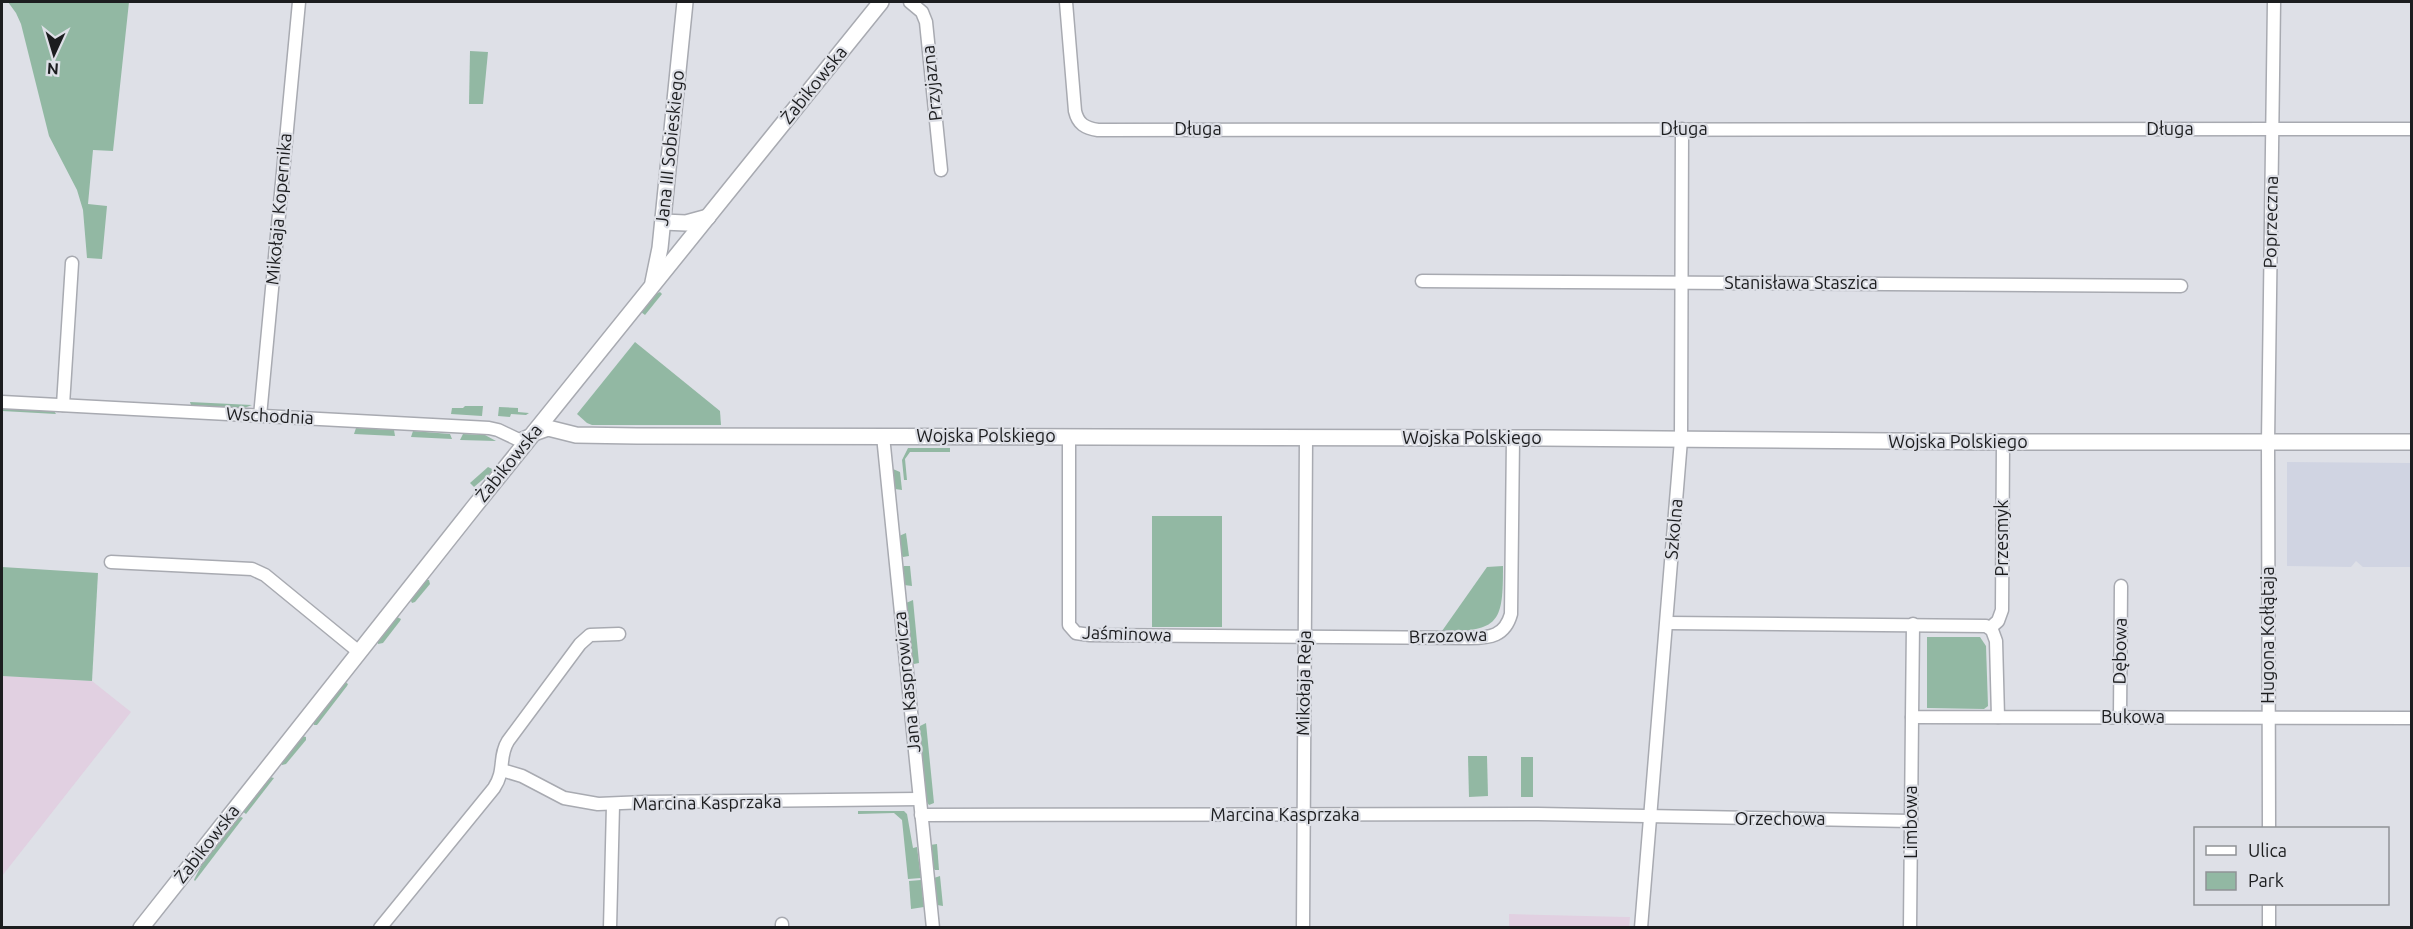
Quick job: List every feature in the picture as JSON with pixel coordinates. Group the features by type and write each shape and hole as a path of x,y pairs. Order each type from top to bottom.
{"street":[{"name":"Mikołaja Kopernika","path":"260,416 298,2"},
{"name":"Jana III Sobieskiego","path":"647,292 658,267 685,2"},
{"name":"Żabikowska","path":"141,927 880,2"},
{"name":"Przyjazna","path":"910,2 922,12 926,22 940,170"},
{"name":"Długa","path":"1066,2 1075,111 1080,122 1090,128 2412,129"},
{"name":"Poprzeczna","path":"2268,442 2274,2"},
{"name":"Szkolna","path":"1641,927 1681,440 1682,129"},
{"path":"663,222 693,222 708,217"},
{"path":"63,405 72,263"},
{"name":"Stanisława Staszica","path":"1422,281 2181,286"},
{"name":"Wschodnia","path":"2,402 489,428 498,430 516,440 522,440 534,434"},
{"name":"Wojska Polskiego","path":"534,434 548,428 576,435 601,436 2412,442"},
{"name":"Jana Kasprowicza","path":"883,436 933,927"},
{"name":"Jaśminowa","path":"1069,437 1069,620 1071,630 1090,635 1305,637"},
{"name":"Mikołaja Reja","path":"1302,927 1306,438"},
{"name":"Brzozowa","path":"1305,637 1485,638 1499,633 1509,622 1511,614 1514,438"},
{"name":"Przesmyk","path":"1990,628 1998,621 2002,609 2003,442"},
{"name":"Hugona Kołłątaja","path":"2268,442 2269,827"},
{"path":"111,562 252,569 265,575 359,652"},
{"name":"Dębowa","path":"2120,717 2121,586"},
{"path":"1667,623 1979,624 1990,628 1996,641 1998,717"},
{"path":"1912,717 1913,624"},
{"path":"380,927 494,788 502,770 503,750 508,741 585,639 596,634 620,634"},
{"name":"Bukowa","path":"1912,717 2412,718"},
{"name":"Limbowa","path":"1911,927 1912,717"},
{"name":"Marcina Kasprzaka","path":"502,770 522,776 564,798 613,805 645,802 919,799"},
{"path":"610,927 613,805"},
{"name":"Marcina Kasprzaka","path":"921,815 1650,816"},
{"name":"Orzechowa","path":"1650,816 1911,820"},
{"path":"2269,905 2269,927"}],"shaded area":[{"path":"2287,462 2411,463 2411,567 2363,567 2356,561 2351,567 2287,566"},
{"path":"2,676 92,681 131,712 2,876"},
{"path":"1509,914 1630,917 1629,927 1509,928"}],"green space":[{"path":"8,2 129,2 113,151 93,150 88,204 107,206 102,259 87,258 83,210 77,190 49,136 21,24"},
{"path":"470,51 488,52 483,104 469,104"},
{"path":"660,292 662,294 645,315 641,312 654,295"},
{"path":"635,342 720,411 721,425 592,425 577,414"},
{"path":"190,402 252,405 244,408 191,405"},
{"path":"483,406 482,416 451,414 452,408"},
{"path":"499,407 518,408 518,412 529,413 526,415 511,414 510,417 498,416"},
{"path":"2,408 54,411 56,414 2,411"},
{"path":"356,428 394,430 395,436 354,434"},
{"path":"413,431 450,434 452,439 411,437"},
{"path":"463,434 485,435 496,441 460,440"},
{"path":"908,448 950,448 950,452 910,452 905,459 907,480 904,480 902,460"},
{"path":"488,467 494,470 474,487 470,483"},
{"path":"893,469 900,472 902,490 895,489"},
{"path":"1152,516 1222,516 1222,627 1152,627"},
{"path":"906,533 909,556 903,557 899,536"},
{"path":"910,566 912,586 904,585 902,568"},
{"path":"1503,566 1502,600 1494,619 1487,625 1476,629 1442,631 1487,567"},
{"path":"2,567 98,573 92,681 2,676"},
{"path":"425,580 429,580 430,584 412,603 410,599"},
{"path":"913,600 919,663 914,664 906,603"},
{"path":"397,617 401,619 400,621 383,643 378,644 378,640"},
{"path":"1927,637 1980,637 1986,646 1988,706 1984,709 1927,708"},
{"path":"345,682 347,686 317,725 314,725 313,721"},
{"path":"926,723 934,803 929,805 926,801 918,727"},
{"path":"302,736 306,737 306,740 286,764 282,765 282,762"},
{"path":"1468,756 1487,756 1488,796 1469,797"},
{"path":"1521,757 1533,757 1533,797 1521,797"},
{"path":"270,777 274,778 246,814 242,811"},
{"path":"858,811 904,811 907,814 913,848 917,847 921,878 908,879 902,820 894,813 858,814"},
{"path":"243,818 195,881 214,844 234,821"},
{"path":"937,844 939,870 935,870 930,845"},
{"path":"940,876 943,906 937,905 934,878"},
{"path":"921,880 924,907 911,909 909,881"}]}
